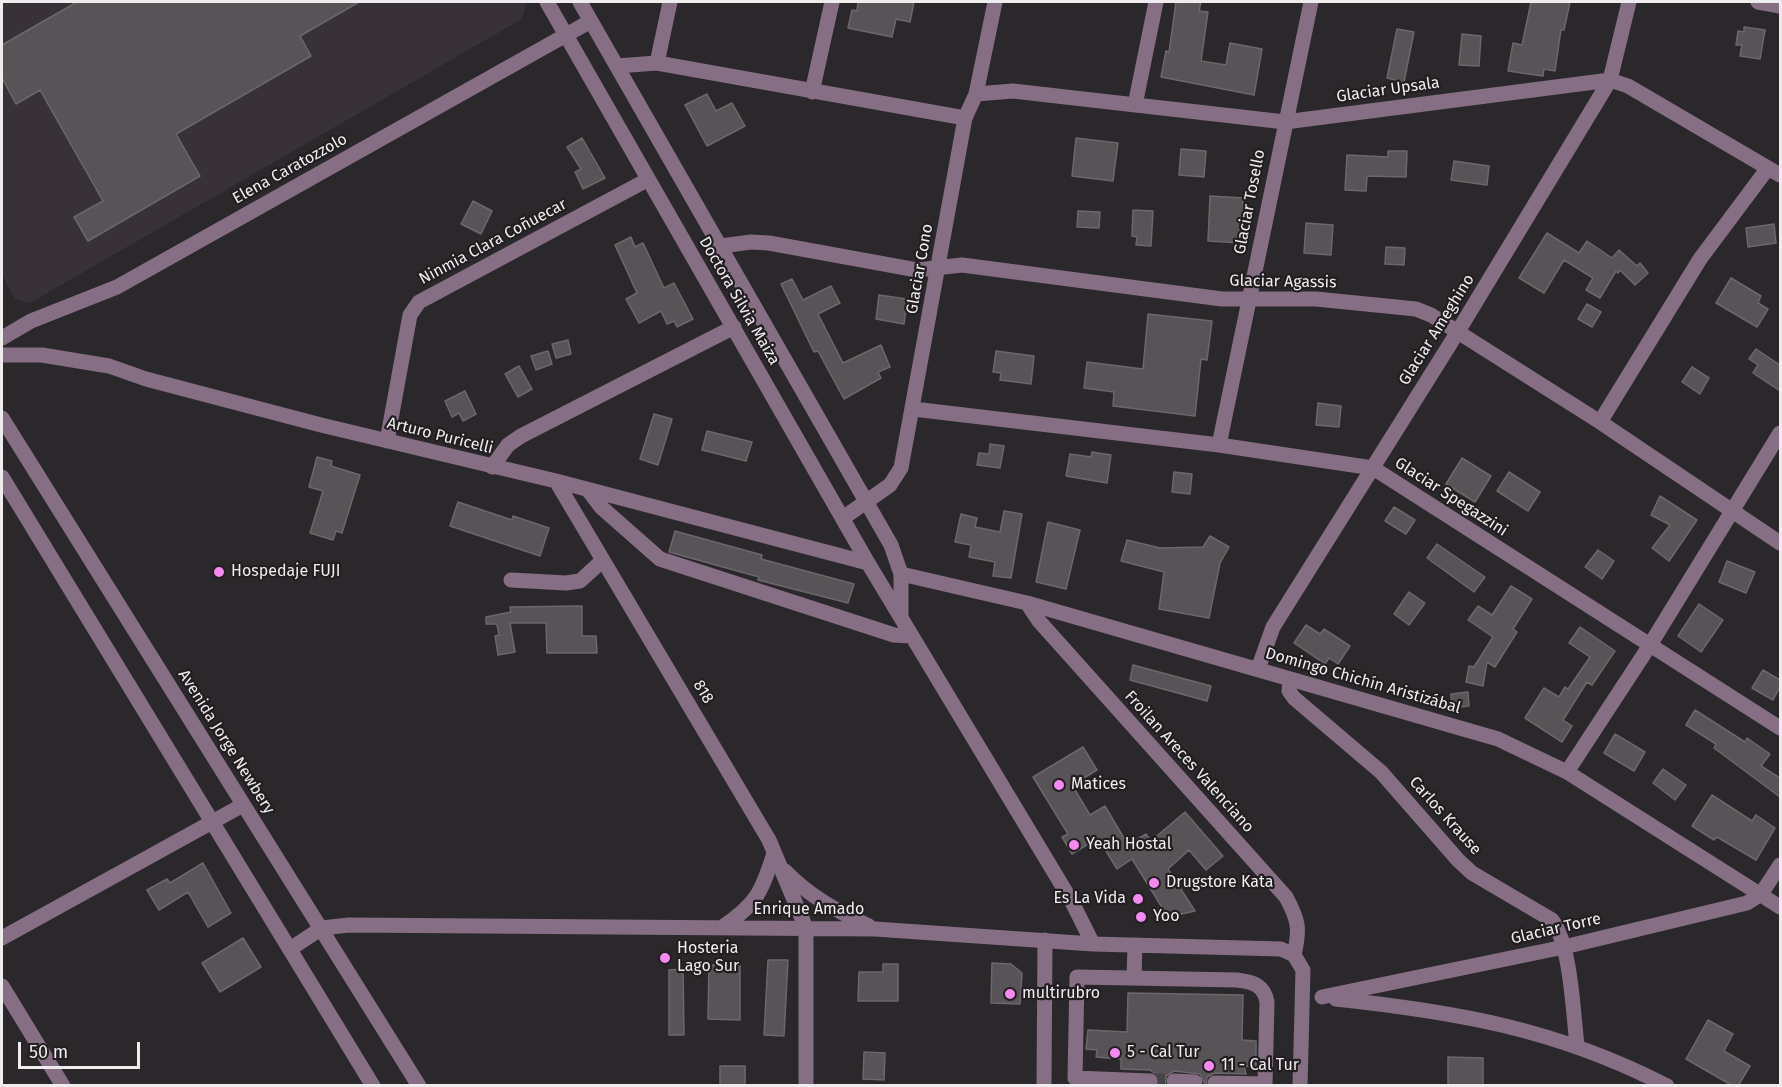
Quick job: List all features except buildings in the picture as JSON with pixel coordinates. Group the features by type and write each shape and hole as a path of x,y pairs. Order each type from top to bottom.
{"street":[{"name":"Doctora Silvia Maiza","path":"547,2 868,563 1072,902 1093,944"},
{"name":"Doctora Silvia Maiza","path":"580,2 891,545 901,574 901,619"},
{"path":"657,63 670,2"},
{"path":"812,92 832,2"},
{"name":"Glaciar Cono","path":"843,518 868,503 896,477 913,409 965,118 976,94 995,2"},
{"path":"1135,105 1156,2"},
{"name":"Glaciar Tosello","path":"1219,445 1311,2"},
{"name":"Glaciar Ameghino","path":"1258,669 1273,627 1457,333 1610,80 1629,2"},
{"path":"1758,2 1780,6"},
{"name":"Elena Caratozzolo","path":"2,338 6,332 117,287 591,21"},
{"path":"618,66 657,63 965,118"},
{"path":"1600,422 1700,259 1774,171 1628,86 1610,80"},
{"name":"Glaciar Upsala","path":"976,94 1013,91 1285,122 1610,80"},
{"name":"Ninmia Clara Coñuecar","path":"387,441 410,315 419,302 647,180"},
{"name":"Glaciar Agassis","path":"721,246 751,242 770,243 917,270 962,265 1248,301 1316,299 1416,309 1431,315 1600,422 1780,543"},
{"path":"492,467 508,445 521,436 734,327"},
{"name":"Arturo Puricelli","path":"2,355 42,355 109,366 191,391 556,481 868,563"},
{"name":"Glaciar Spegazzini","path":"913,409 1219,445 1373,468 1780,728"},
{"name":"Avenida Jorge Newbery","path":"2,418 419,1086"},
{"path":"1567,772 1650,645 1780,433"},
{"path":"2,477 7,496 214,821 373,1086"},
{"name":"818","path":"556,481 715,748 776,858 806,928"},
{"path":"588,490 600,507 660,560 894,635 912,636"},
{"path":"511,580 566,584 580,581 603,560"},
{"name":"Domingo Chichín Aristizábal","path":"901,574 1027,603 1480,733 1524,750 1567,772 1780,907"},
{"name":"Froilan Areces Valenciano","path":"1027,603 1039,621 1287,897 1298,919 1298,936 1294,955"},
{"name":"Carlos Krause","path":"1290,679 1289,691 1294,698 1381,772 1458,860 1472,873 1552,920 1560,930 1577,1045"},
{"path":"2,938 243,805"},
{"path":"721,928 745,912 766,880 776,858 801,887 830,908 875,929"},
{"path":"1761,894 1780,865"},
{"name":"Glaciar Torre","path":"1322,997 1564,946 1747,903 1761,894"},
{"name":"Enrique Amado","path":"322,928 349,925 875,929 1093,944 1273,948 1294,955"},
{"path":"290,949 322,928"},
{"path":"806,928 806,1086"},
{"path":"1044,1086 1045,940"},
{"path":"1134,978 1135,945"},
{"path":"1294,955 1303,970 1300,1086"},
{"path":"1150,1081 1092,1082 1075,1078 1077,977 1237,980 1259,985 1265,992 1267,1002 1265,1085 1215,1083"},
{"path":"2,986 63,1086"},
{"path":"1303,995 1441,1011 1513,1026 1577,1045 1667,1086"},
{"path":"1174,1081 1195,1082"}],"shaded area":[{"path":"2,2 524,2 526,4 522,19 30,303 15,299 2,275"}],"tunnel":[{"path":"1150,1081 1174,1081"}],"place":[{"name":"Hospedaje FUJI","path":"219,572"},
{"name":"Matices","path":"1059,785"},
{"name":"Yeah Hostal","path":"1074,845"},
{"name":"Drugstore Kata","path":"1154,883"},
{"name":"Es La Vida","path":"1138,899"},
{"name":"Yoo","path":"1141,917"},
{"name":"Hosteria Lago Sur","path":"665,958"},
{"name":"multirubro","path":"1010,994"},
{"name":"5 - Cal Tur","path":"1115,1053"},
{"name":"11 - Cal Tur","path":"1209,1066"}]}
